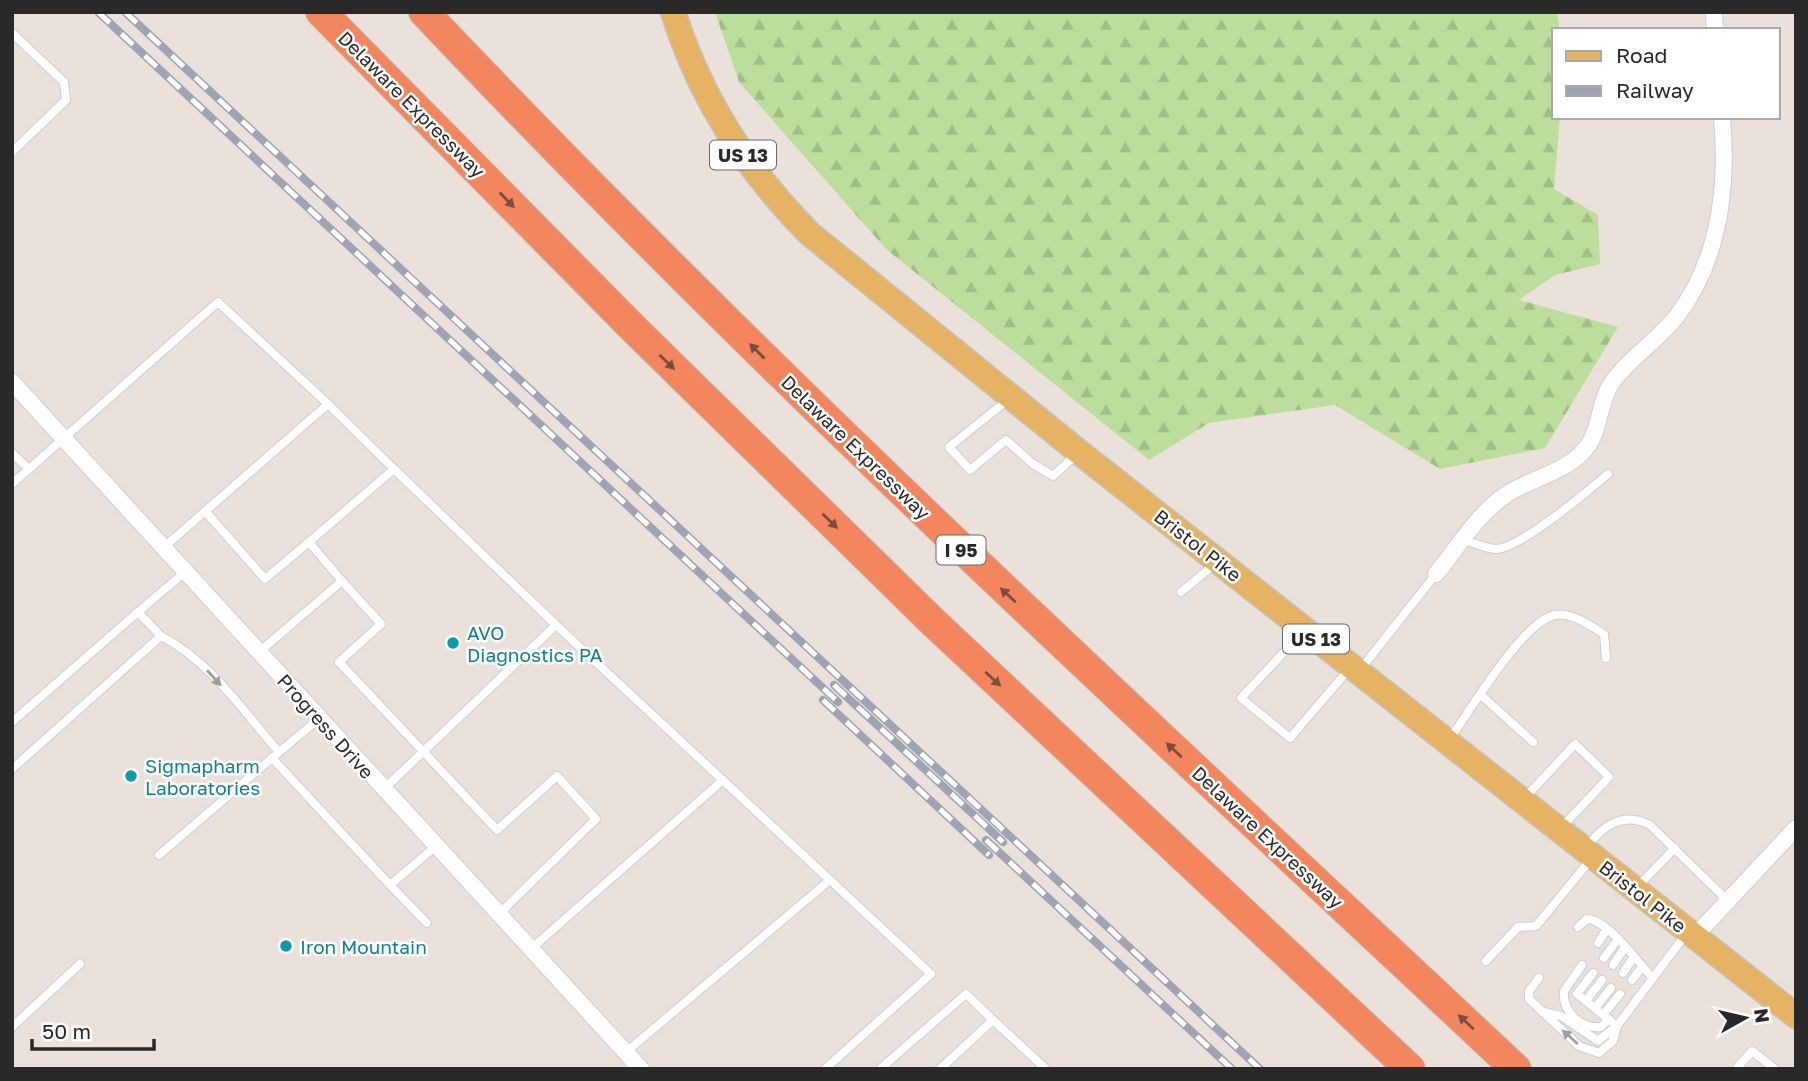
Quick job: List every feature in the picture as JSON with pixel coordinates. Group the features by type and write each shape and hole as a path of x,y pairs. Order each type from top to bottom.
{"highway":[{"path":"310,12 346,39"},
{"name":"Delaware Expressway","path":"321,12 633,328 933,622 1410,1069"},
{"name":"Delaware Expressway","path":"424,12 657,251 844,437 1516,1069"}],"main road":[{"name":"Bristol Pike","path":"673,12 694,67 716,112 741,153 783,206 853,271 1796,1016"}],"street":[{"path":"1436,574 1484,514 1506,495 1580,455 1595,435 1605,397 1615,378 1665,329 1686,302 1707,258 1720,209 1725,172 1722,119"},
{"name":"Progress Drive","path":"12,382 641,1069"},
{"path":"1691,934 1728,901 1796,828"}],"lane":[{"path":"12,33 64,82 66,100 12,152"},
{"path":"12,484 218,302 328,404 556,625 931,974 825,1069"},
{"path":"1011,397 949,447 970,470 1006,440 1033,464 1053,476 1079,452"},
{"path":"163,548 328,404"},
{"path":"12,453 29,470"},
{"path":"205,511 265,579 394,469"},
{"path":"1464,540 1496,549 1509,546 1565,510 1608,474"},
{"path":"309,542 381,624 339,662 496,830 557,776 596,819 499,914"},
{"path":"1181,592 1219,561"},
{"path":"12,722 185,572"},
{"path":"1305,630 1241,698 1290,738 1355,669 1436,574"},
{"path":"259,652 342,581"},
{"path":"138,612 161,636 180,646 204,668 276,755 390,885 427,923"},
{"path":"1447,742 1523,636 1539,620 1558,614 1581,620 1604,634 1606,658"},
{"path":"384,789 556,625"},
{"path":"12,769 161,636"},
{"path":"1481,695 1533,742"},
{"path":"159,855 320,718"},
{"path":"1521,801 1575,744 1609,777 1559,830"},
{"path":"532,948 723,780"},
{"path":"1486,961 1518,927 1536,926 1589,854 1596,835 1610,824 1636,818 1650,825 1728,901"},
{"path":"390,885 436,846"},
{"path":"1635,890 1675,848"},
{"path":"626,1052 830,880"},
{"path":"1578,927 1587,919 1592,919 1607,929 1653,978"},
{"path":"1598,943 1607,929"},
{"path":"1539,978 1528,995 1542,1012 1591,1052 1599,1053 1606,1048 1617,1026 1653,978 1691,934"},
{"path":"1604,958 1618,939"},
{"path":"1613,965 1625,947"},
{"path":"1623,973 1633,958"},
{"path":"12,1027 80,964"},
{"path":"1582,965 1564,992 1565,1008 1581,1023 1591,1028 1601,1027 1620,994"},
{"path":"1632,980 1642,967"},
{"path":"1593,973 1577,994 1617,1026"},
{"path":"1586,1002 1602,980"},
{"path":"1595,1008 1611,988"},
{"path":"880,1069 966,994 1046,1069"},
{"path":"940,1069 993,1020"},
{"path":"1736,1069 1752,1051 1775,1069"}],"green space":[{"path":"715,12 1557,12 1560,28 1552,28 1552,119 1560,119 1554,189 1598,215 1600,264 1555,275 1519,300 1618,327 1545,448 1440,469 1335,405 1209,423 1149,460 886,249 739,82"}],"railway":[{"path":"98,12 838,702"},
{"path":"125,12 1260,1069"},
{"path":"834,685 1003,842"},
{"path":"823,700 989,855"},
{"path":"986,840 1232,1069"}],"place":[{"name":"AVO Diagnostics PA","path":"453,643"},
{"name":"Sigmapharm Laboratories","path":"131,776"},
{"name":"Iron Mountain","path":"286,946"}]}
